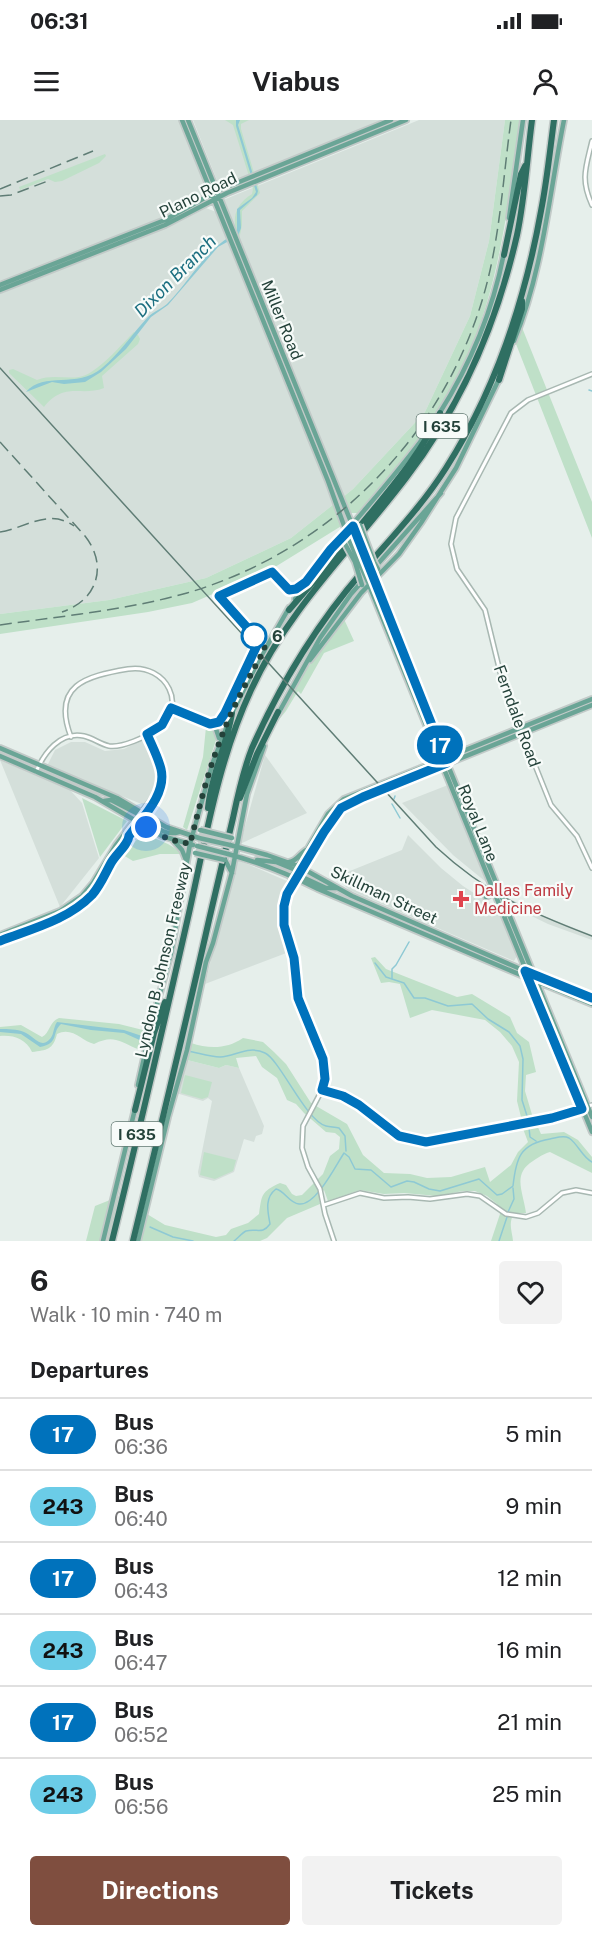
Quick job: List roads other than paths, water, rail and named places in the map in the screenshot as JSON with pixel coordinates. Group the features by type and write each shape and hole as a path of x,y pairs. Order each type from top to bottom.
{"highway":[{"name":"Lyndon B Johnson Freeway","path":"112,1241 171,985 203,831 234,730 251,690 272,650 313,591 405,479 439,432 457,400 486,336 499,300 517,235 532,120"},
{"name":"I 635","path":"192,995 241,781 253,747 273,706 312,638 362,573 419,507 446,468 480,405 506,343 521,296 542,208 554,120"},
{"path":"504,255 521,174 528,160"},
{"path":"499,380 522,309 521,296"},
{"path":"289,610 403,473 429,437 440,413"},
{"path":"236,806 257,754 278,712"},
{"path":"203,831 209,792 232,713"},
{"path":"135,1110 157,1022 171,985"},
{"path":"181,1070 180,1062 193,1002 192,995"},
{"path":"133,1241 192,995"}],"main road":[{"name":"Miller Road","path":"182,120 216,195 343,522"},
{"name":"Miller Road","path":"188,120 196,147"},
{"name":"Plano Road","path":"0,285 165,220 216,195 391,120"},
{"name":"Plano Road","path":"314,154 406,120"},
{"path":"103,1241 135,1110 140,1073 171,953 190,844 219,741 259,660 310,576 354,527 360,516 409,457 440,413 464,371 496,289 504,255 523,120"},
{"path":"301,672 366,584 412,537 441,493 499,380 522,321 536,273 564,120"},
{"name":"Plano Road","path":"0,290 165,225 216,195"},
{"name":"Miller Road","path":"235,243 354,527"},
{"path":"138,1241 192,1029 206,962 232,872 247,794 257,762 278,712 320,639 351,594 441,493"},
{"path":"348,514 360,516"},
{"path":"360,516 360,525 374,562 380,569"},
{"name":"Royal Lane","path":"343,522 366,584 388,623"},
{"name":"Royal Lane","path":"354,527 419,701 515,930 531,976 592,1117"},
{"path":"341,542 355,562 366,584"},
{"path":"361,593 369,593 374,597"},
{"path":"521,731 592,699"},
{"path":"297,873 328,814 351,795 392,782 592,705"},
{"path":"219,741 219,734 215,726 224,723 232,713"},
{"name":"Skillman Street","path":"0,748 108,795 140,817 146,827 173,840 297,873 531,976 592,998"},
{"name":"Skillman Street","path":"0,756 95,797 125,813 192,837 289,862 297,873 326,888 338,888 371,905 525,971"},
{"name":"Royal Lane","path":"444,762 525,971 531,976"},
{"path":"297,873 341,808 392,782"},
{"path":"95,797 98,794 108,795"},
{"path":"102,801 111,800 140,817"},
{"path":"125,813 128,829"},
{"path":"0,941 75,910 93,894 128,829 140,817"},
{"path":"128,840 140,817"},
{"path":"196,820 203,831 232,838 241,827"},
{"path":"0,935 71,906 87,891 114,853 146,827"},
{"path":"173,840 187,862"},
{"path":"289,862 293,862 308,849"},
{"path":"187,862 195,853 225,860 232,872"},
{"path":"232,872 238,863 251,861"},
{"path":"486,897 492,891 490,882"},
{"path":"498,903 515,930"},
{"path":"54,920 60,911"},
{"path":"510,964 518,962 519,955"},
{"name":"Skillman Street","path":"531,976 550,987 592,1004"},
{"name":"Royal Lane","path":"535,980 587,1107 592,1132"},
{"path":"542,997 544,988 550,987"}],"street":[{"path":"592,141 584,176 586,193 592,205"},
{"name":"Ferndale Road","path":"592,374 528,400 511,413 456,518 451,544 454,561 462,578 485,610 502,683 551,805 577,836 592,868"},
{"path":"36,772 51,747 71,737 84,736 112,746 158,729 166,720 171,708 167,685 157,674 147,669 135,668 94,675 76,686 69,697 66,721 71,737"},
{"path":"140,817 156,796 161,784 161,771 147,734"},
{"path":"297,873 285,890 284,925 294,958 298,998 325,1069 322,1090 303,1126 302,1148 308,1167 320,1189 324,1214 334,1241"},
{"path":"322,1090 343,1096 359,1105 393,1132 415,1141 437,1141 462,1134 563,1116 587,1107"},
{"path":"323,1205 360,1193 384,1198 430,1199 467,1194 480,1196 506,1214 526,1217 538,1213 562,1193 576,1190 592,1193"}],"water":[{"path":"236,120 240,120 238,125 258,191 257,195 240,210 241,228 238,236 218,247 168,305 151,317 126,349 101,372 85,382 64,384 52,382 26,392 42,382 82,378 102,368 148,317 176,295 216,247 237,233 237,209 252,198 256,192"},
{"path":"57,1022 124,1030 145,1037 144,1042 124,1033 61,1024 53,1040 40,1047 21,1034 0,1032 0,1029 18,1030 43,1043 51,1038"}],"waterway":[{"path":"392,804 400,818"},
{"path":"392,979 392,969 409,942"},
{"path":"375,963 386,977 404,983 414,998 425,998 448,1006 472,1004 488,1019 509,1032 520,1046 523,1059 522,1100 528,1119 530,1137 536,1141"},
{"path":"188,1051 220,1057 248,1050 265,1053 318,1122 339,1128 345,1136 346,1151"},
{"path":"234,1241 246,1231 262,1230 270,1224 268,1201 276,1189 299,1204 312,1199 325,1184 344,1153 349,1157 355,1169 371,1170 391,1187 407,1181 440,1191 479,1179 497,1195 513,1186 521,1154 540,1141 560,1137 569,1138 592,1162"},
{"path":"508,1212 514,1199 513,1188"},
{"path":"499,1241 507,1217"},
{"path":"150,1227 173,1237 193,1241"}],"tram line":[{"path":"0,368 436,847 473,877 510,900 548,919 592,936"}],"railway":[{"path":"0,625 141,604 187,593 239,574 288,549 333,518 374,481 410,440 440,395 465,346 484,294 494,251 511,120"},
{"path":"0,189 93,151"},
{"path":"0,196 11,195 48,181"},
{"path":"0,442 85,536 92,547 96,558 96,580 84,599 62,612"},
{"path":"0,532 46,519 64,521 74,526"}],"place":[{"name":"6","path":"254,636"},
{"name":"Dallas Family Medicine","path":"461,899"}],"water label":[{"name":"Dixon Branch","path":"175,276"}]}
